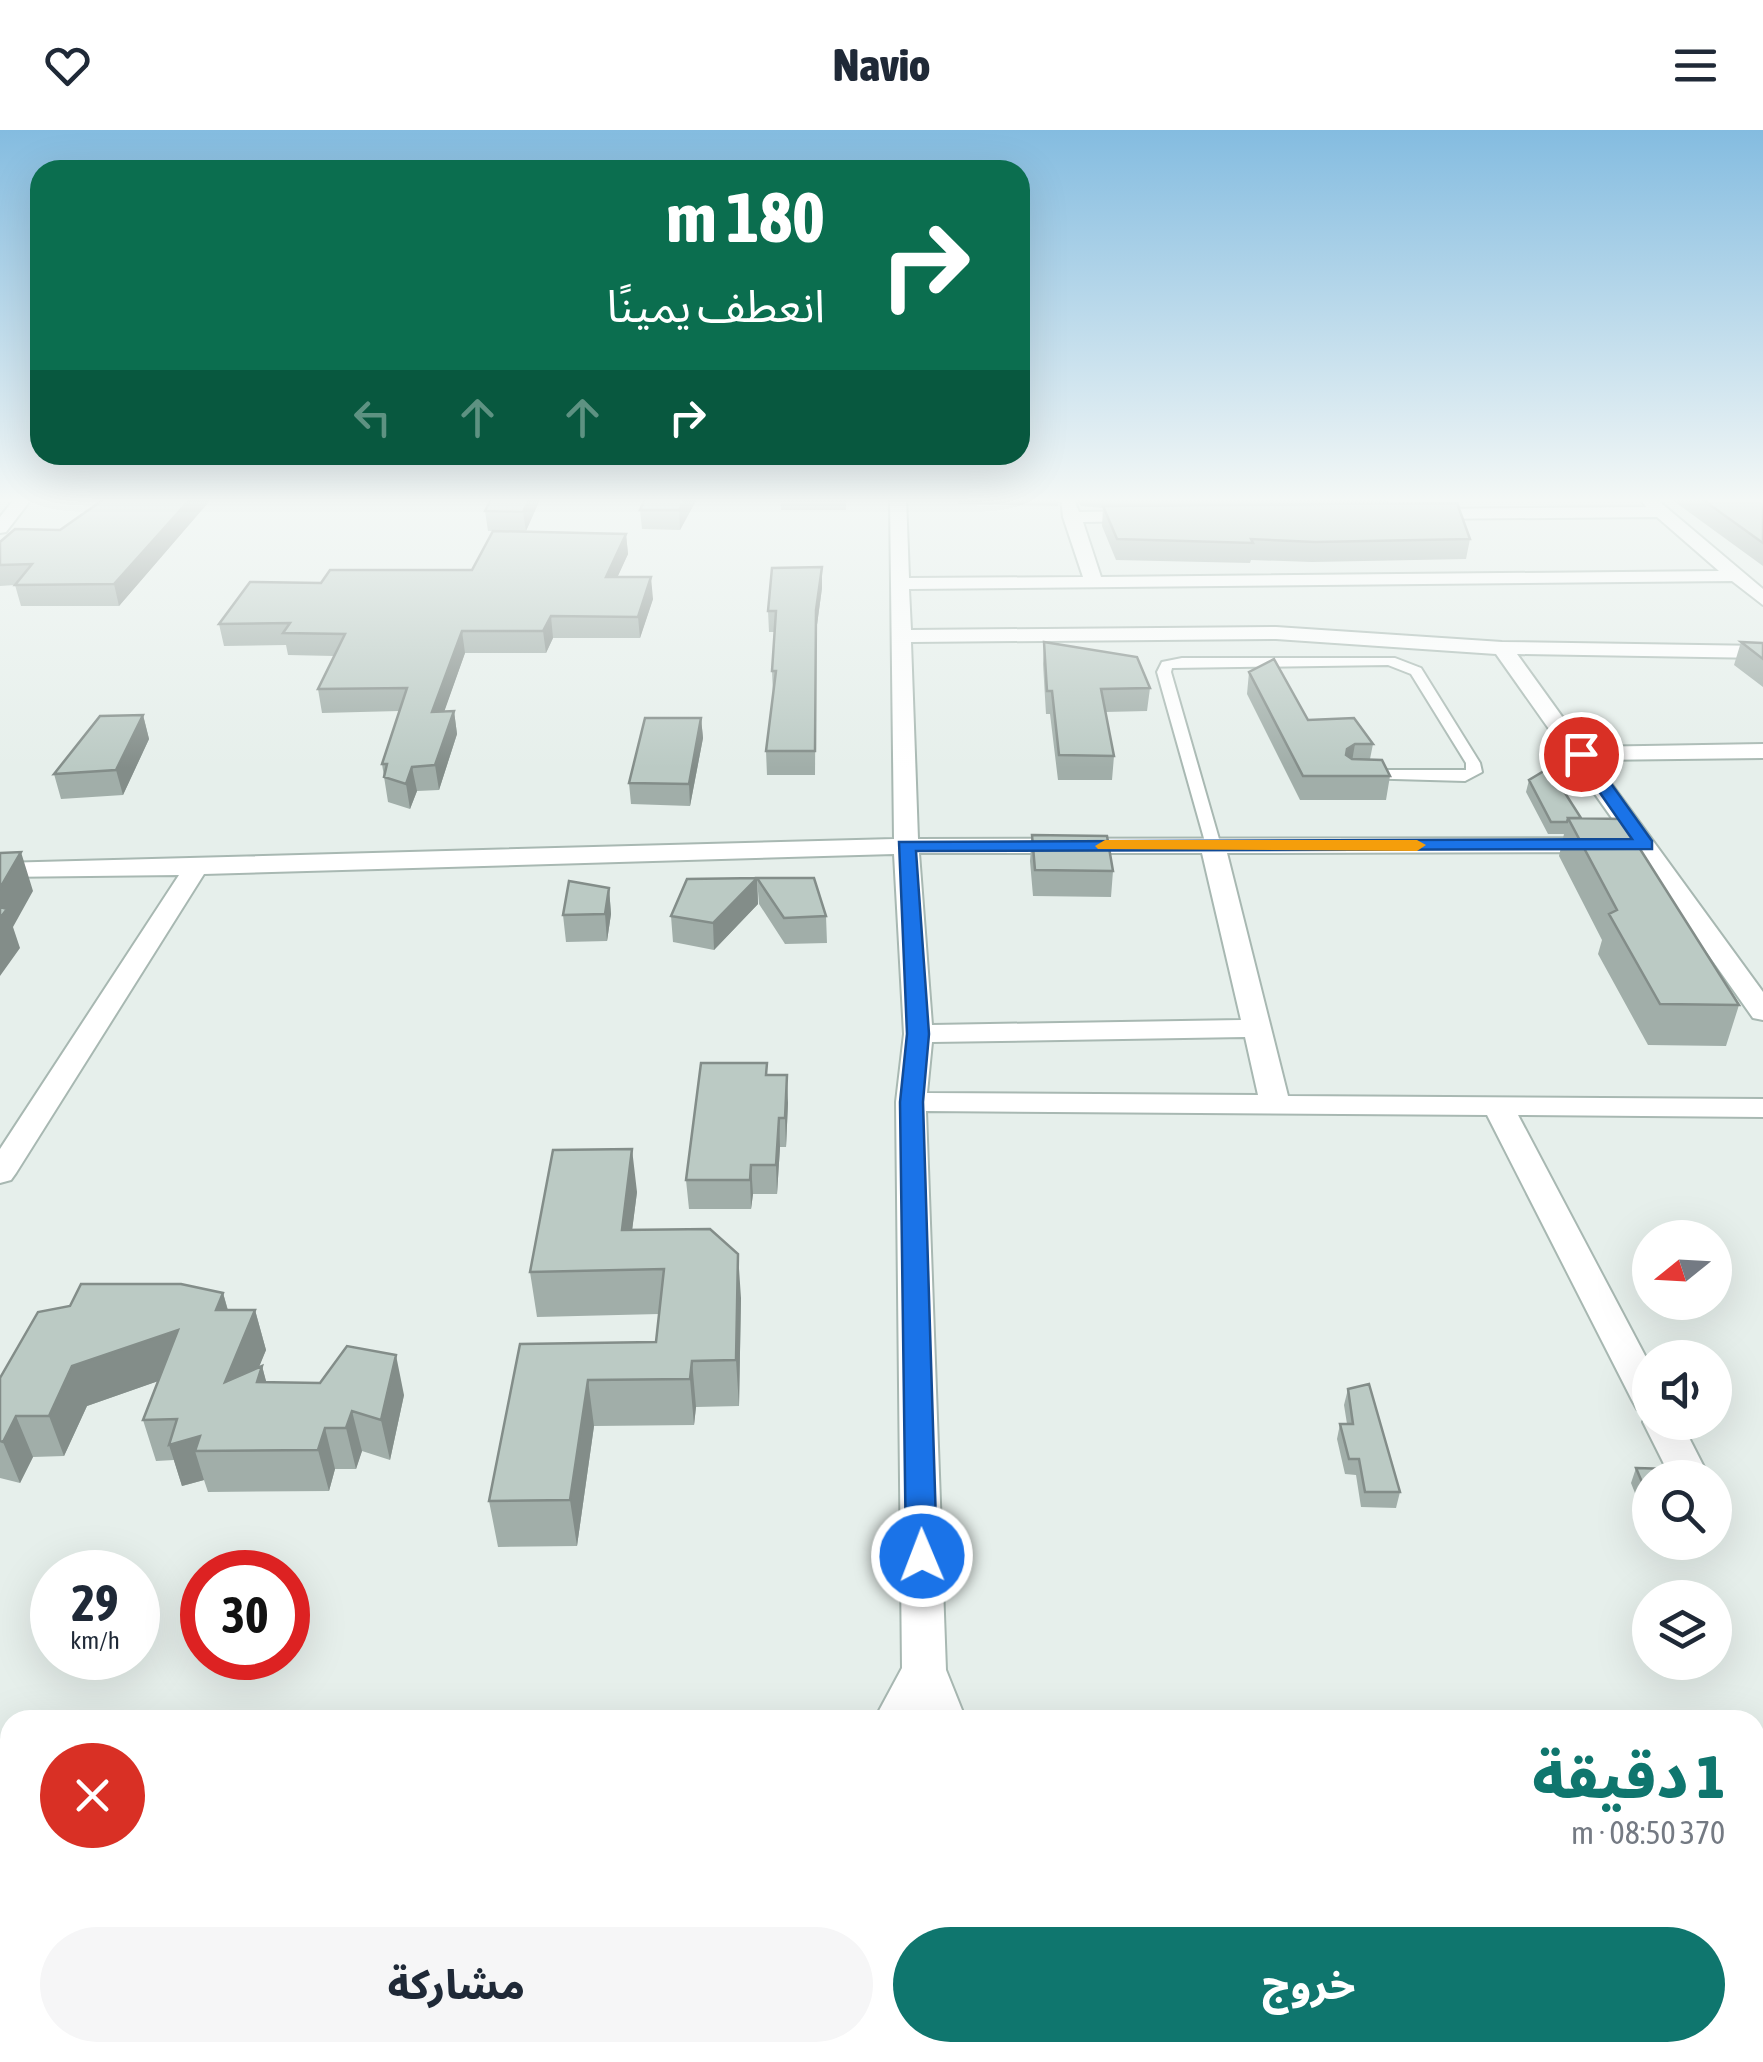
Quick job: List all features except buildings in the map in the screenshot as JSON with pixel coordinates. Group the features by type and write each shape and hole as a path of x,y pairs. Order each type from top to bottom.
{"street":[{"path":"900,587 906,846 918,1034 911,1102 924,1670 940,1710"},
{"path":"902,636 1276,633 1502,648 1763,652"},
{"path":"1502,648 1763,1012"},
{"path":"1581,754 1763,751"},
{"path":"0,870 906,846 1645,845"},
{"path":"1213,846 1275,1104"},
{"path":"0,1173 196,867"},
{"path":"918,1034 1256,1028"},
{"path":"911,1102 1763,1108"},
{"path":"1499,1108 1632,1365"},
{"path":"0,1124 32,1123"},
{"path":"902,1710 924,1670"}],"lane":[{"path":"1213,846 1164,672 1167,665 1390,661 1416,671 1473,763 1474,772 1465,776 1353,775"}],"slow traffic":[{"path":"1105,846 1417,845"}],"route":[{"path":"922,1556 911,1102 918,1034 906,846 1645,845 1581,754"}]}
